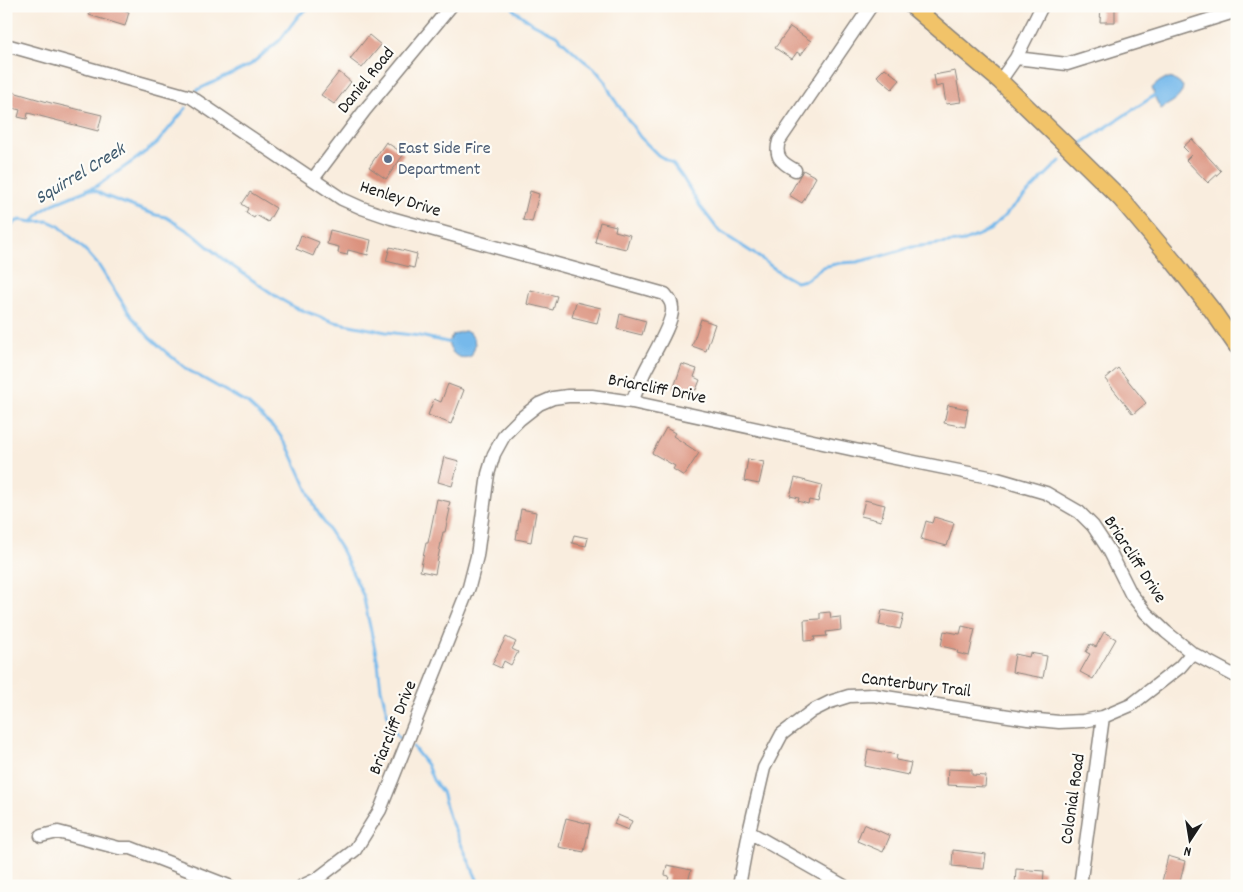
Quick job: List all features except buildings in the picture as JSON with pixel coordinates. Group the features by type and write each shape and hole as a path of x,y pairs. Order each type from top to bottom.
{"main road":[{"path":"912,6 1000,81 1121,200 1170,256 1237,346"}],"street":[{"name":"Daniel Road","path":"313,180 366,110 451,6"},
{"path":"795,170 784,164 778,156 776,149 779,141 871,6"},
{"path":"1000,81 1016,58 1042,6"},
{"path":"1016,58 1067,64 1237,11"},
{"name":"Henley Drive","path":"6,44 191,97 342,199 362,208 665,294 670,300 672,315 632,402"},
{"name":"Briarcliff Drive","path":"302,886 318,879 355,850 380,810 469,587 477,556 488,474 494,454 505,434 520,419 539,404 553,398 592,396 632,402 994,478 1046,493 1079,512 1093,526 1110,552 1131,594 1146,613 1192,653 1237,677"},
{"name":"Canterbury Trail","path":"740,886 749,832 764,768 782,734 812,711 830,702 849,696 873,695 1028,719 1059,722 1083,721 1103,717 1131,705 1180,668 1192,653"},
{"name":"Colonial Road","path":"1080,886 1103,717"},
{"path":"41,836 58,832 119,848 131,848 229,886"},
{"path":"749,832 844,886"}],"water":[{"path":"1166,78 1173,79 1183,86 1181,94 1161,109 1152,88"},
{"path":"464,331 469,332 475,344 471,356 463,358 453,353 448,342 453,335"}],"waterway":[{"name":"Squirrel Creek","path":"197,90 250,65 280,40 299,15 311,6"},
{"path":"512,6 515,11 532,23 556,35 594,68 605,81 612,96 640,137 658,155 672,163 719,231 796,282 806,280 823,267 857,262 912,247 965,241 990,230 1060,161"},
{"path":"1082,143 1157,94"},
{"name":"Squirrel Creek","path":"33,221 42,211 53,204 97,186 136,159 157,143 186,108"},
{"path":"87,189 166,217 193,234 225,261 296,308 334,322 451,343"},
{"path":"6,232 15,222 20,220 33,222 48,221 59,226 99,266 131,316 149,337 188,370 247,403 277,431 289,449 317,511 341,549 363,595 378,663 381,689 391,728 400,739"},
{"path":"413,747 427,765 433,780 442,792 449,817 480,886"}],"place":[{"name":"East Side Fire Department","path":"388,159"}]}
